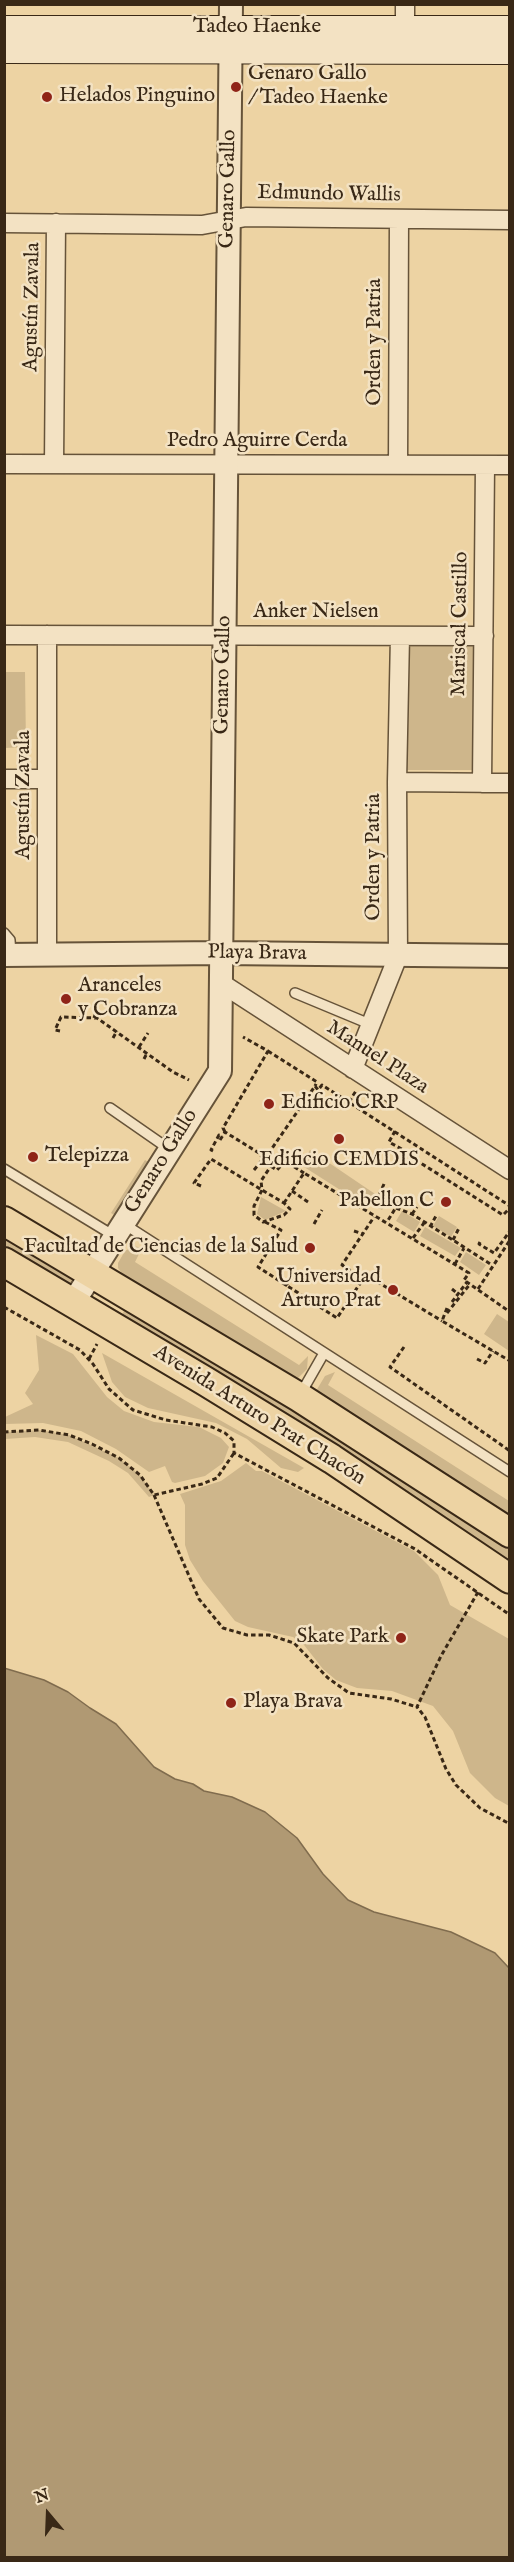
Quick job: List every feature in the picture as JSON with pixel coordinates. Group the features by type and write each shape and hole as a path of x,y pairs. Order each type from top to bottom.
{"main road":[{"name":"Tadeo Haenke","path":"4,50 231,28 405,17 510,29"},
{"name":"Tadeo Haenke","path":"4,29 231,28 510,51"},
{"name":"Avenida Arturo Prat Chacón","path":"4,1221 299,1397 510,1533"},
{"name":"Avenida Arturo Prat Chacón","path":"4,1262 322,1453 510,1579"}],"street":[{"name":"Genaro Gallo","path":"73,1303 220,1071 231,28"},
{"name":"Edmundo Wallis","path":"4,223 202,225 246,217 510,220"},
{"name":"Orden y Patria","path":"398,465 399,219"},
{"name":"Agustín Zavala","path":"54,464 56,223"},
{"name":"Pedro Aguirre Cerda","path":"4,464 510,465"},
{"name":"Mariscal Castillo","path":"482,783 485,465"},
{"name":"Anker Nielsen","path":"4,635 484,636"},
{"name":"Agustín Zavala","path":"47,954 48,635"},
{"name":"Orden y Patria","path":"353,1069 398,956 397,782 400,636"},
{"path":"4,779 47,779"},
{"path":"397,782 510,783"},
{"name":"Playa Brava","path":"8,954 221,953 510,956"},
{"name":"Manuel Plaza","path":"221,983 510,1170"}],"lane":[{"path":"4,933 10,940 8,954"},
{"path":"296,993 372,1025"},
{"path":"110,1108 171,1150"},
{"path":"4,1169 120,1230 324,1353 510,1472"},
{"path":"299,1397 324,1353"}],"path":[{"path":"94,1018 96,1012"},
{"path":"60,1031 56,1030 61,1017 94,1018 189,1080"},
{"path":"113,1038 117,1031"},
{"path":"139,1047 148,1033"},
{"path":"243,1037 317,1082 264,1160 254,1170"},
{"path":"268,1051 223,1128 225,1132 259,1153 277,1170 285,1161 374,1217"},
{"path":"144,1059 147,1053"},
{"path":"315,1086 318,1090 322,1085 395,1131 510,1207 503,1215 419,1162 416,1157 389,1142 395,1131"},
{"path":"213,1151 211,1149 219,1136 221,1138 225,1132"},
{"path":"201,1186 194,1183 211,1159 210,1156 215,1146"},
{"path":"211,1159 284,1203 290,1209 284,1215 265,1222"},
{"path":"271,1166 261,1181 262,1190 254,1206 254,1215 281,1230 258,1268 337,1318 363,1279"},
{"path":"284,1203 304,1173"},
{"path":"384,1184 380,1193 397,1206 492,1265"},
{"path":"292,1191 308,1202"},
{"path":"387,1222 403,1197"},
{"path":"412,1214 417,1207"},
{"path":"314,1224 322,1210"},
{"path":"510,1312 464,1280 469,1273 375,1214 358,1245 342,1265 363,1279 371,1278 434,1319 442,1321 510,1361"},
{"path":"430,1227 437,1214"},
{"path":"259,1219 259,1224"},
{"path":"413,1238 424,1223"},
{"path":"453,1240 459,1228"},
{"path":"354,1231 363,1234"},
{"path":"480,1242 479,1244 494,1253 510,1231"},
{"path":"478,1289 510,1240"},
{"path":"455,1264 464,1248"},
{"path":"285,1286 294,1276"},
{"path":"452,1302 468,1283"},
{"path":"445,1314 468,1283"},
{"path":"452,1288 458,1294"},
{"path":"4,1307 80,1350 93,1364 109,1389 133,1410 166,1419 212,1427 225,1433 234,1441 234,1452 217,1478 202,1484 154,1495"},
{"path":"442,1321 447,1308"},
{"path":"467,1342 470,1337"},
{"path":"404,1347 390,1367 510,1451"},
{"path":"477,1359 484,1363 493,1352"},
{"path":"4,1432 39,1430 69,1435 119,1458 140,1475 154,1495 199,1599 223,1628 247,1635 269,1635 294,1643 328,1678 349,1693 391,1699 417,1707 425,1716 446,1768 456,1785 480,1808 510,1824"},
{"path":"234,1452 415,1549 510,1615"},
{"path":"417,1707 441,1656 478,1592"}],"shaded area":[{"path":"405,642 475,642 474,770 405,770"},
{"path":"5,672 25,672 26,747 5,748"},
{"path":"310,1150 387,1202 382,1210 370,1203 367,1207 301,1165"},
{"path":"145,1160 155,1166 121,1219 111,1213"},
{"path":"261,1197 286,1211 265,1220 257,1214"},
{"path":"402,1211 420,1222 414,1232 396,1221"},
{"path":"439,1216 457,1227 451,1237 433,1226"},
{"path":"425,1227 461,1248 455,1256 420,1236"},
{"path":"4,1232 78,1273 69,1287 5,1251"},
{"path":"134,1246 142,1248 135,1262 299,1365 308,1356 307,1369 295,1381 126,1279 118,1268 118,1263 125,1251"},
{"path":"466,1252 486,1265 479,1275 460,1262"},
{"path":"127,1304 509,1546 509,1567 122,1315"},
{"path":"497,1314 509,1322 509,1351 484,1334"},
{"path":"36,1335 73,1354 107,1397 124,1411 154,1422 199,1427 221,1438 229,1447 223,1463 205,1476 175,1483 172,1482 165,1466 149,1472 116,1449 81,1431 43,1423 5,1424 5,1417 33,1404 25,1393 39,1370"},
{"path":"102,1353 304,1468 298,1472 281,1468 247,1439 216,1423 148,1408 125,1397 112,1382"},
{"path":"335,1372 328,1385 509,1501 509,1524 313,1396 325,1376"},
{"path":"39,1430 69,1435 119,1458 140,1475 154,1495 149,1497 128,1473 109,1461 68,1442 35,1437 5,1439 5,1432"},
{"name":"Skate Park","path":"246,1463 256,1471 262,1471 414,1551 438,1575 450,1605 509,1639 509,1806 495,1798 470,1773 453,1731 433,1706 392,1691 357,1688 336,1680 323,1669 304,1645 293,1637 248,1627 235,1621 203,1581 190,1560 185,1545 185,1505 180,1494 221,1481"},
{"path":"4,1668 44,1680 68,1692 116,1724 154,1767 175,1779 193,1784 204,1791 232,1797 265,1812 297,1838 323,1874 348,1900 374,1912 451,1932 495,1953 509,1968 509,2557 5,2557"}],"place":[{"name":"Genaro Gallo / Tadeo Haenke","path":"236,87"},
{"name":"Helados Pinguino","path":"47,97"},
{"name":"Aranceles y Cobranza","path":"66,999"},
{"name":"Edificio CRP","path":"269,1104"},
{"name":"Edificio CEMDIS","path":"339,1139"},
{"name":"Telepizza","path":"33,1157"},
{"name":"Pabellon C","path":"446,1202"},
{"name":"Facultad de Ciencias de la Salud","path":"310,1248"},
{"name":"Universidad Arturo Prat","path":"393,1290"},
{"name":"Skate Park","path":"401,1638"},
{"name":"Playa Brava","path":"231,1703"}]}
